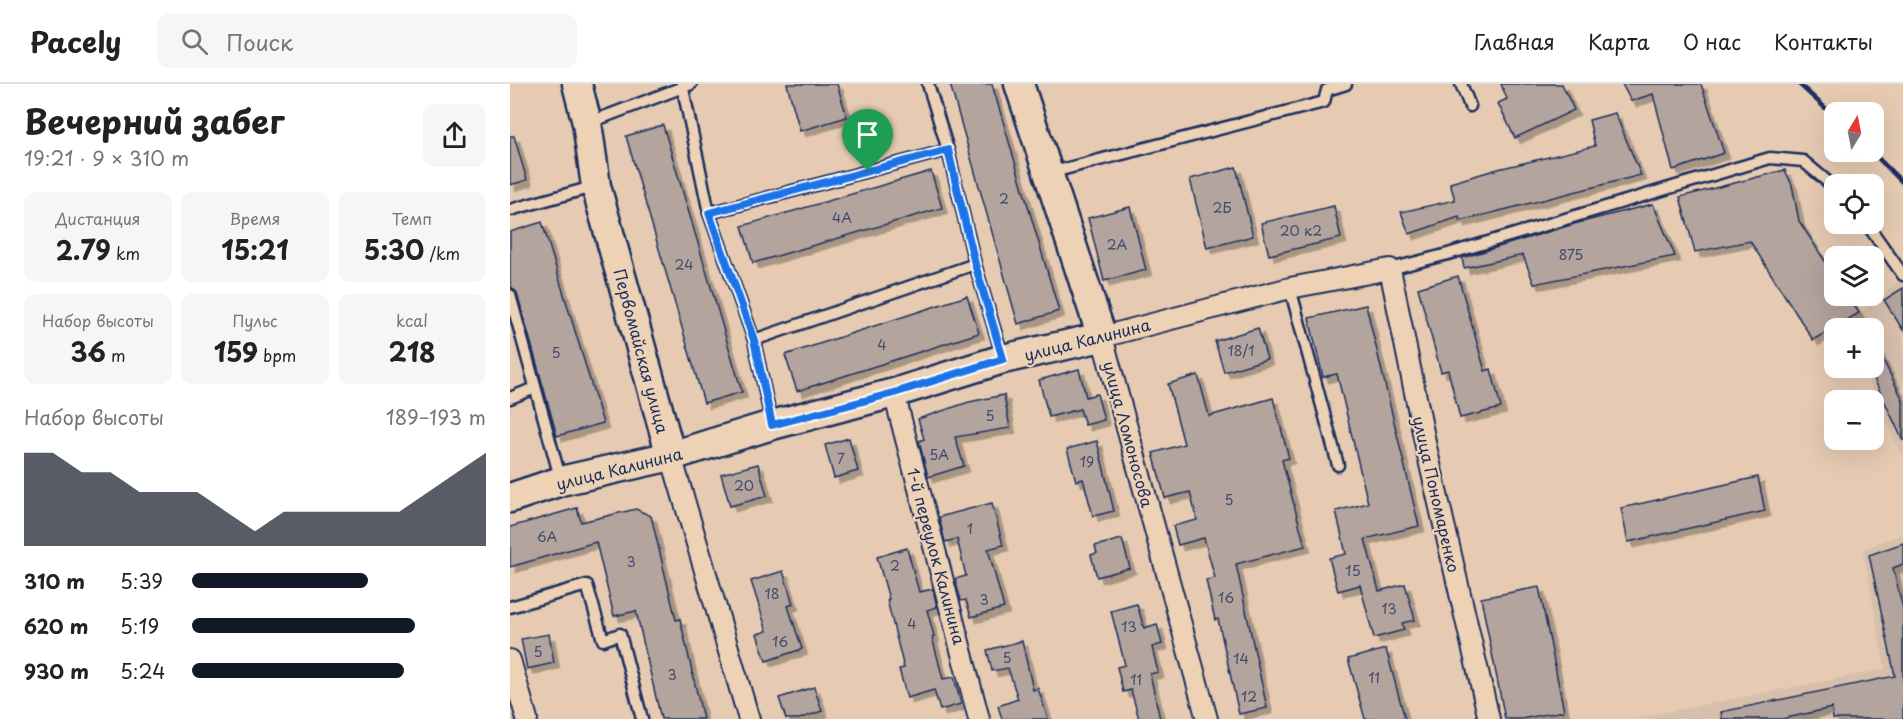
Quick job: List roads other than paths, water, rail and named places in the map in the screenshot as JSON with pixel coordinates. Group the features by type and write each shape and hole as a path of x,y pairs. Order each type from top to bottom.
{"street":[{"name":"Первомайская улица","path":"578,84 587,123 596,186 671,456 750,719"},
{"name":"улица Ломоносова","path":"1019,84 1102,337 1208,719"},
{"name":"улица Калинина","path":"510,498 561,481 671,456 772,425 894,393 1003,359 1102,337 1290,288 1390,269"},
{"name":"улица Пономаренко","path":"1390,269 1426,447 1489,719"},
{"name":"1-й переулок Калинина","path":"894,393 979,719"},
{"path":"510,660 527,719"}],"lane":[{"path":"928,84 948,150 975,264 1003,359"},
{"path":"1048,173 1324,102 1327,90 1346,84"},
{"path":"1461,84 1470,106"},
{"path":"587,123 685,85 709,213 754,340 772,425"},
{"path":"709,213 948,150"},
{"path":"1390,269 1448,254 1770,158 1803,161 1824,179"},
{"path":"510,210 596,186"},
{"path":"1874,234 1903,275"},
{"path":"754,340 975,264"},
{"path":"1290,288 1338,465"},
{"path":"510,296 561,481"},
{"path":"510,398 535,388"},
{"path":"510,607 587,585 603,640 620,634 642,719"}],"railway":[{"path":"1799,84 1824,107"},
{"path":"1882,162 1903,183"}]}
